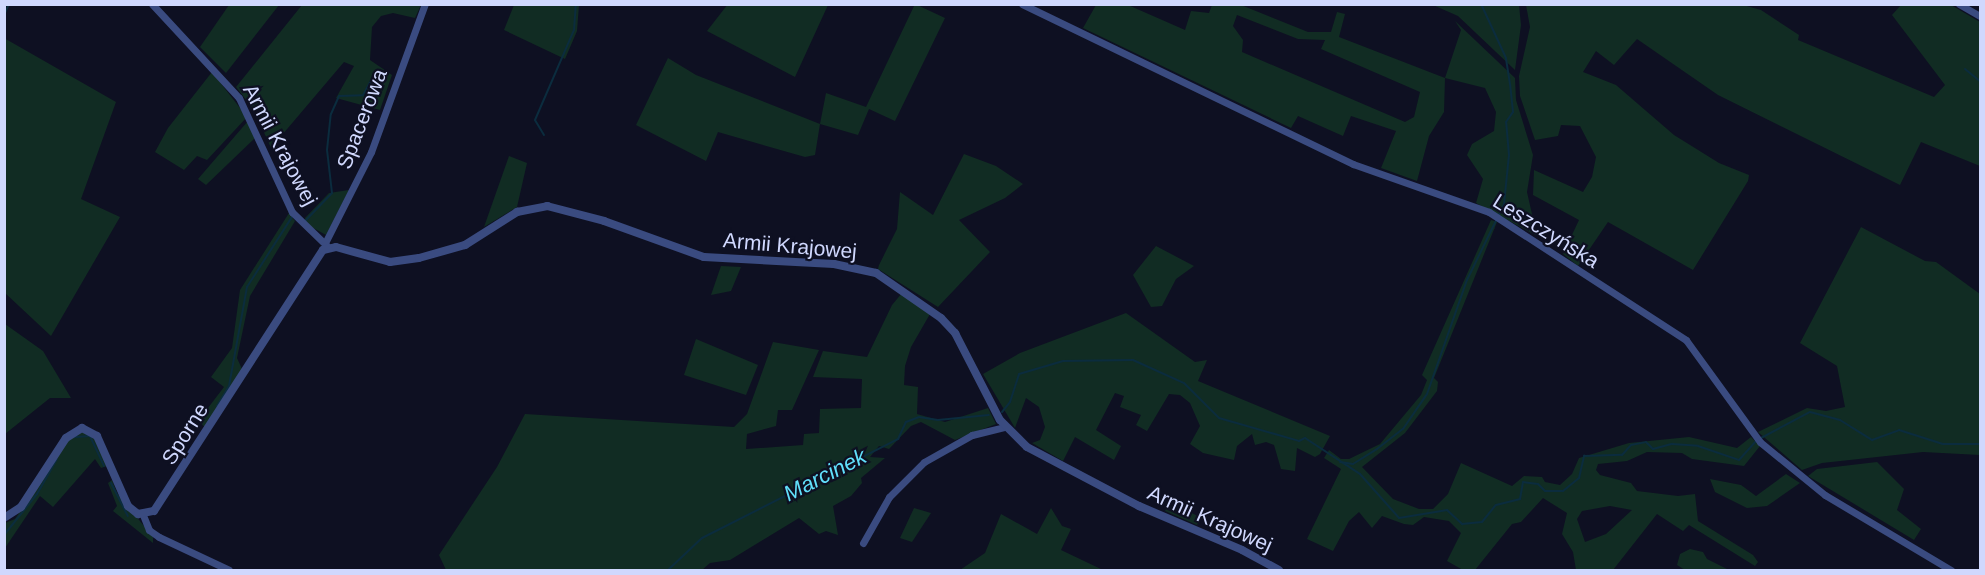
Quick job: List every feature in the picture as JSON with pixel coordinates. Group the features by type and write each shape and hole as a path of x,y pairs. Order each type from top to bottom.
{"street":[{"name":"Armii Krajowej","path":"152,4 239,98 292,212 327,245 390,262 419,258 465,245 517,212 547,206 594,218 704,256 862,269 895,284 941,318 964,346 1005,427 1042,457 1103,489 1279,570"},
{"name":"Spacerowa","path":"327,245 371,152 425,4"},
{"name":"Leszczyńska","path":"1022,4 1353,164 1493,214 1686,340 1760,442 1824,495 1951,570"},
{"path":"1959,4 1980,16"},
{"name":"Sporne","path":"143,515 154,511 163,501 313,262 327,245"},
{"path":"863,543 889,497 924,462 972,435 1005,427"},
{"path":"4,518 21,507 66,438 82,428 97,436 128,506 143,515 149,530 229,570"}],"green space":[{"path":"728,4 828,5 795,77 707,31"},
{"path":"915,4 945,18 895,121 869,109 858,135 820,124 826,93 866,107"},
{"path":"229,5 279,5 226,73 200,47"},
{"path":"302,5 421,5 415,18 393,13 381,16 372,27 370,60 392,75 380,110 336,98 354,66 344,62 271,148 254,110 236,87"},
{"path":"514,5 579,5 577,31 565,59 504,30"},
{"path":"1096,5 1128,5 1185,30 1191,11 1209,13 1212,5 1241,5 1308,32 1331,32 1337,12 1345,14 1339,37 1445,78 1444,112 1429,136 1417,181 1381,168 1396,131 1351,116 1343,136 1298,116 1291,128 1083,28","holes":["1237,15 1298,39 1325,40 1321,49 1420,92 1414,117 1405,122 1242,52 1243,40 1233,26"]},
{"path":"1433,5 1519,5 1521,25 1515,70 1458,16"},
{"path":"1526,5 1743,5 1761,10 1799,35 1798,40 1934,97 1945,85 1892,15 1901,5 1951,5 1980,22 1980,166 1921,142 1900,185 1718,95 1637,39 1614,65 1596,51 1583,72 1616,85 1674,135 1719,163 1749,175 1748,181 1693,270 1608,222 1578,266 1563,254 1579,220 1533,195 1534,170 1583,192 1592,177 1596,157 1580,126 1561,125 1558,136 1535,140 1520,96 1519,76 1530,27"},
{"path":"1455,21 1515,78 1516,100 1533,155 1527,192 1537,236 1476,203 1483,179 1467,155 1472,144 1494,131 1496,112 1485,88 1445,78 1461,30"},
{"path":"4,38 116,102 81,199 120,217 51,336 5,293"},
{"path":"668,58 696,75 820,124 815,155 805,157 718,132 706,161 636,125"},
{"path":"212,72 247,117 207,160 197,156 184,170 155,152 168,128"},
{"path":"248,121 255,138 206,185 198,179"},
{"path":"964,154 996,166 1023,184 1005,198 959,220 990,252 938,307 878,269 897,229 900,192 933,215"},
{"path":"509,156 527,163 517,207 484,227"},
{"path":"349,190 326,235 306,224 305,218 329,193"},
{"path":"289,213 295,221 250,296 237,358 242,369 206,428 198,421 224,387 211,377 232,348 240,290"},
{"path":"1491,220 1497,222 1434,378 1438,382 1437,391 1405,433 1362,467 1393,499 1419,509 1433,509 1448,494 1461,463 1512,486 1524,476 1542,477 1545,482 1560,485 1572,474 1579,458 1629,443 1689,437 1737,448 1751,437 1760,446 1744,466 1692,459 1682,453 1647,452 1627,461 1598,464 1596,470 1600,475 1631,483 1637,491 1678,496 1695,494 1698,521 1753,555 1758,562 1755,566 1689,525 1683,531 1657,514 1613,570 1576,570 1573,552 1562,534 1567,513 1543,498 1521,522 1512,524 1475,570 1463,570 1447,561 1461,533 1449,521 1424,517 1413,525 1382,516 1372,528 1359,512 1349,521 1333,551 1307,539 1341,469 1324,458 1329,450 1341,459 1349,459 1380,444 1421,395 1427,380 1422,375","holes":["1610,506 1632,510 1606,534 1585,542 1577,519 1582,511"]},
{"path":"1861,227 1925,261 1936,262 1980,294 1980,455 1923,452 1822,463 1802,470 1758,432 1807,408 1826,411 1845,407 1837,366 1800,343"},
{"path":"1156,246 1194,266 1176,279 1162,306 1151,307 1133,275"},
{"path":"721,266 741,267 731,291 711,295"},
{"path":"902,293 930,314 911,347 905,366 904,385 918,387 917,414 945,422 988,408 996,424 955,440 921,422 911,426 889,449 879,446 870,457 885,458 861,478 862,483 851,496 833,506 838,535 826,531 819,534 799,518 730,560 710,563 702,570 446,570 439,555 497,467 525,414 734,427 747,414 773,342 819,350 792,410 778,410 776,426 747,434 746,449 803,445 804,434 819,433 820,409 861,408 862,379 813,377 823,351 867,357 892,305"},
{"path":"1126,313 1195,362 1207,360 1198,381 1330,436 1320,454 1315,457 1297,448 1295,471 1281,469 1274,445 1266,442 1255,445 1252,434 1237,446 1234,460 1203,453 1190,444 1200,426 1190,403 1180,395 1169,394 1147,431 1136,425 1141,415 1120,407 1124,396 1115,393 1096,430 1121,446 1114,460 1075,437 1063,461 1032,443 1040,440 1045,427 1039,407 1026,398 1015,428 983,374 1020,353"},
{"path":"5,324 43,351 71,398 50,398 5,434"},
{"path":"696,339 758,365 746,395 684,375"},
{"path":"82,432 94,438 107,466 101,468 95,459 53,507 40,496 5,548 5,523 15,519 69,438"},
{"path":"1877,462 1904,489 1897,510 1921,529 1914,540 1808,476 1817,469"},
{"path":"1786,474 1800,483 1767,506 1747,508 1715,492 1710,479 1741,485 1756,496"},
{"path":"112,480 117,493 153,537 153,543 113,511 117,506 108,483"},
{"path":"1170,501 1201,518 1197,525 1165,511"},
{"path":"914,508 931,513 912,542 900,538"},
{"path":"1051,508 1062,526 1071,529 1061,550 1103,570 960,570 985,553 1001,514 1037,534"},
{"path":"1690,549 1703,552 1707,559 1729,570 1685,570 1677,565 1680,554"}],"waterway":[{"path":"4,15 9,4"},
{"path":"544,135 535,120 574,30 576,4"},
{"path":"1340,462 1353,464 1403,429 1427,394 1467,280 1504,204 1509,155 1506,122 1513,112 1510,84 1506,58 1481,4"},
{"path":"1965,69 1980,81"},
{"path":"305,221 332,193 327,150 331,114 339,96 363,95 372,79"},
{"path":"217,406 229,386 247,287 292,217"},
{"name":"Marcinek","path":"1002,412 1010,402 1019,374 1063,361 1133,360 1184,383 1219,418 1299,441 1305,438 1360,474 1399,518 1447,510 1462,524 1482,522 1496,505 1520,499 1523,482 1538,484 1545,491 1563,491 1579,478 1584,456 1622,455 1631,445 1646,442 1653,449 1672,444 1698,446 1739,460 1756,441"},
{"name":"Marcinek","path":"1761,438 1810,412 1840,420 1872,440 1899,430 1943,444 1980,444"},
{"name":"Marcinek","path":"668,570 702,538 898,439 906,422 919,417 938,420 989,415"},
{"path":"75,437 90,436 104,466"},
{"path":"4,535 37,494 57,459"},
{"path":"111,483 128,516"}]}
